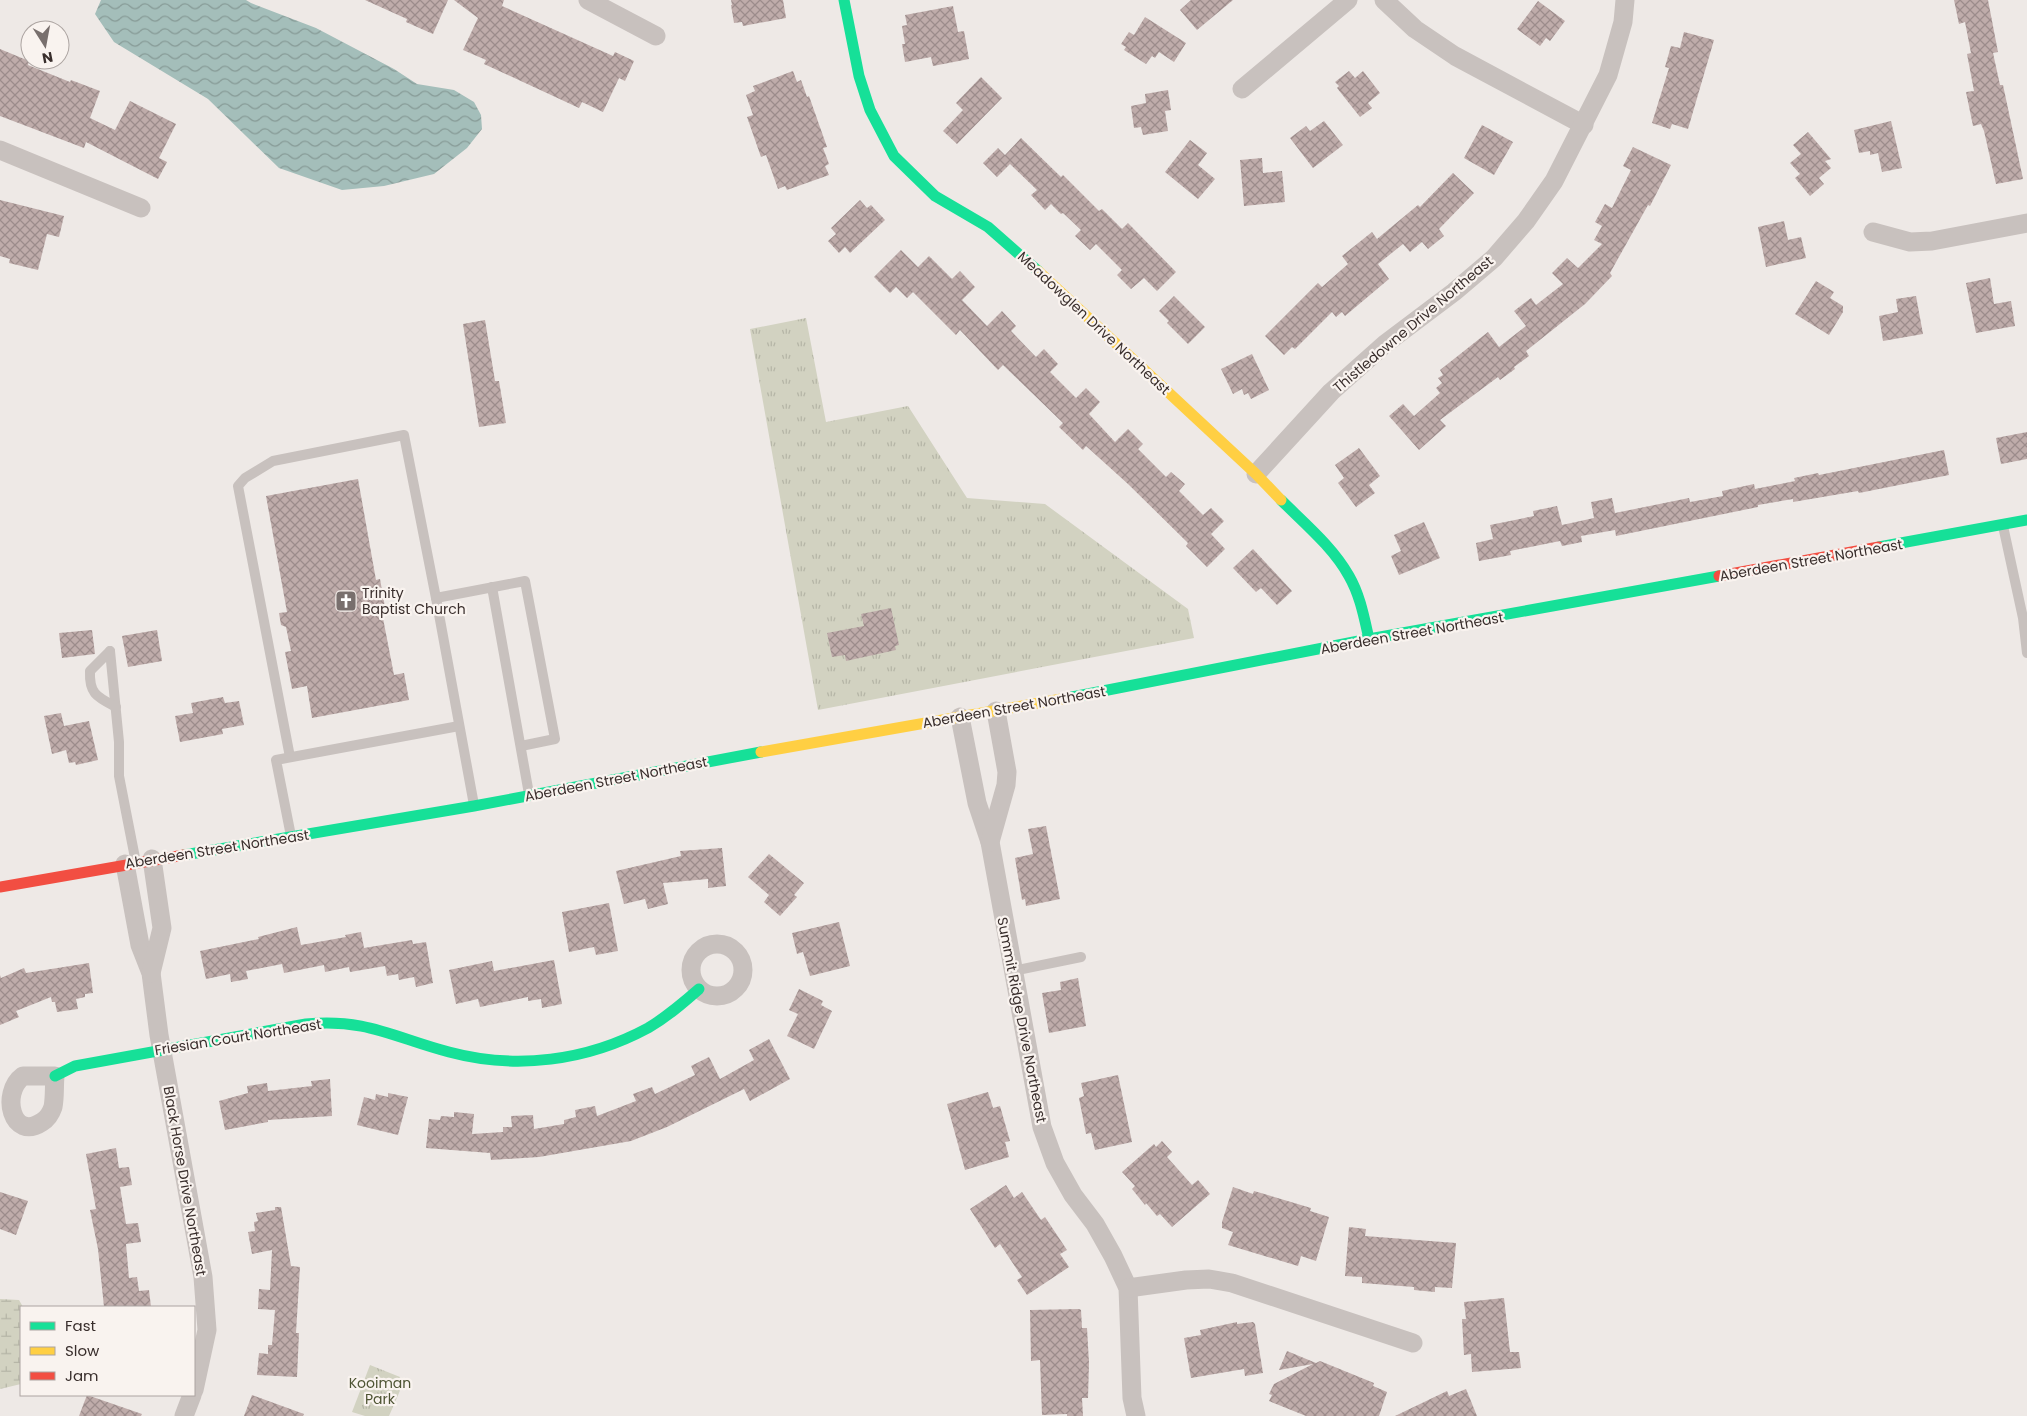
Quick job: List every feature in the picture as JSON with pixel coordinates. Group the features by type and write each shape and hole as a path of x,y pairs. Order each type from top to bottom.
{"street":[{"path":"588,0 656,36"},
{"name":"Meadowglen Drive Northeast","path":"844,0 859,76 870,110 894,156 935,196 988,226 1030,262 1256,474 1331,551 1349,576 1360,600 1369,640"},
{"path":"1242,88 1348,0"},
{"path":"1384,0 1415,29 1455,56 1584,125"},
{"name":"Thistledowne Drive Northeast","path":"1256,474 1337,386 1385,344 1454,292 1494,258 1526,221 1554,181 1608,75 1623,22 1625,0"},
{"path":"0,150 141,208"},
{"path":"1873,232 1910,242 1932,241 2027,223"},
{"name":"Aberdeen Street Northeast","path":"0,887 474,806 824,740 996,711 1369,640 2027,520"},
{"name":"Summit Ridge Drive Northeast","path":"990,842 1006,785 1007,772 996,711"},
{"name":"Summit Ridge Drive Northeast","path":"960,717 977,803 990,842 1042,1127 1055,1163 1073,1195 1095,1224 1114,1256 1128,1288 1132,1398 1136,1416"},
{"name":"Black Horse Drive Northeast","path":"138,862 140,945 151,973 162,1050 202,1277 207,1330 195,1385"},
{"name":"Black Horse Drive Northeast","path":"138,862 162,928 151,973"},
{"name":"Friesian Court Northeast","path":"55,1076 75,1066 306,1024 337,1022 369,1027 464,1056 514,1063 569,1058 624,1041 679,1009 699,989"},
{"path":"1128,1288 1201,1279 1232,1283 1413,1343"},
{"path":"184,1416 192,1396"}],"lane":[{"path":"290,757 238,486 245,478 273,461 404,435 474,806"},
{"path":"2003,525 2023,618 2027,653"},
{"path":"436,598 525,581 555,739 521,746"},
{"path":"492,588 530,795"},
{"path":"116,707 99,698 92,691 90,682 90,671 110,651 116,707 119,776 138,862"},
{"path":"291,837 276,760 459,726"},
{"path":"1013,971 1081,957"}],"green space":[{"path":"806,318 826,422 908,406 967,498 1045,504 1188,609 1194,638 818,710 750,329"},
{"path":"0,1299 19,1300 22,1306 20,1306 20,1384 0,1389"},
{"name":"Kooiman Park","path":"370,1365 400,1377 402,1386 389,1416 365,1416 352,1412"}],"water":[{"path":"101,0 246,0 316,28 394,69 417,84 454,90 474,102 481,115 482,129 467,148 434,174 384,186 342,190 279,168 208,99 114,42 95,14"}],"building":[{"path":"365,0 448,0 433,34 406,22 407,19"},
{"path":"454,0 504,0 502,6 613,56 615,52 634,61 625,81 619,78 603,112 582,102 579,108 484,64 486,60 463,50 478,18"},
{"path":"731,0 783,0 786,18 743,26 742,22 734,23"},
{"path":"1191,0 1233,0 1197,30 1180,10"},
{"path":"1954,0 1988,0 1998,52 1993,53 2000,85 2003,85 2023,179 1996,184 1984,131 1981,124 1973,126 1966,92 1974,91 1967,54 1971,53 1965,22 1959,24"},
{"path":"1538,1 1565,21 1550,41 1546,38 1540,46 1517,29"},
{"path":"953,6 958,32 964,31 969,59 933,66 931,57 905,62 902,26 907,25 905,15"},
{"path":"1145,17 1186,43 1174,62 1159,52 1155,58 1152,56 1146,64 1124,50 1126,47 1121,44 1129,32 1134,35"},
{"path":"1684,32 1714,40 1688,129 1672,124 1670,129 1652,123 1669,68 1665,67 1671,46 1680,48"},
{"path":"0,49 20,57 20,70 40,70 100,91 90,118 115,130 130,101 176,124 159,158 167,162 158,179 86,142 84,148 0,116"},
{"path":"793,71 797,82 801,80 807,97 809,96 827,147 823,148 829,164 825,166 829,175 787,190 785,186 778,189 766,155 761,157 747,117 753,115 746,95 755,91 753,86"},
{"path":"1349,71 1355,78 1363,71 1380,93 1368,103 1372,108 1360,117 1337,88 1339,86 1335,82"},
{"path":"981,77 1002,98 957,144 943,131 963,110 956,103"},
{"path":"1168,90 1171,110 1165,111 1168,131 1143,135 1141,127 1134,128 1131,106 1146,103 1145,94"},
{"path":"1324,121 1343,145 1313,168 1290,138 1306,126 1310,131"},
{"path":"1891,121 1902,168 1882,172 1878,153 1870,155 1870,151 1859,153 1854,130"},
{"path":"1482,125 1513,142 1494,175 1464,158"},
{"path":"1808,132 1831,159 1825,161 1831,168 1819,178 1824,184 1810,196 1795,178 1800,174 1790,163 1801,154 1793,145"},
{"path":"1021,138 1061,177 1063,175 1099,211 1102,209 1122,229 1128,223 1176,272 1157,291 1144,278 1131,289 1117,275 1122,270 1096,244 1090,250 1075,236 1081,230 1063,213 1061,214 1051,204 1045,210 1031,195 1037,190 1010,164 997,177 983,163 998,148 1005,155"},
{"path":"1190,140 1207,153 1198,165 1215,179 1198,199 1165,172"},
{"path":"1633,147 1671,165 1650,206 1648,205 1610,273 1612,276 1585,304 1526,351 1529,356 1514,367 1515,369 1500,380 1498,377 1440,420 1446,426 1419,450 1389,416 1403,404 1414,416 1440,393 1436,388 1442,383 1438,378 1443,375 1440,370 1488,332 1499,347 1526,326 1514,311 1531,298 1536,305 1563,284 1552,273 1567,258 1578,268 1602,244 1594,240 1602,226 1595,222 1605,204 1612,208 1631,170 1623,166"},
{"path":"1262,158 1263,173 1282,171 1285,202 1244,206 1240,160"},
{"path":"1453,173 1474,193 1439,229 1444,236 1428,249 1422,242 1410,252 1403,244 1378,264 1389,279 1345,316 1342,312 1336,317 1332,312 1295,349 1292,347 1284,355 1265,336 1318,283 1322,287 1348,264 1342,256 1372,232 1377,239 1418,205 1420,207"},
{"path":"0,200 64,216 59,237 47,234 38,270 9,263 10,259 0,256"},
{"path":"860,200 867,208 871,205 885,220 850,253 845,247 839,253 828,241 836,234 831,228"},
{"path":"1784,221 1788,240 1801,237 1806,258 1766,267 1758,227"},
{"path":"901,250 918,267 929,256 952,279 960,271 975,287 962,300 987,326 1002,311 1016,326 1011,331 1036,357 1044,349 1058,364 1050,372 1076,398 1086,388 1100,402 1089,414 1115,442 1128,429 1143,444 1138,449 1166,477 1171,472 1185,484 1179,491 1203,515 1211,508 1224,521 1211,534 1225,549 1207,567 1186,546 1188,543 1128,484 1086,446 1083,450 1059,427 1063,423 1003,365 998,370 960,330 956,335 913,292 907,298 896,287 890,293 874,277"},
{"path":"1990,278 1994,304 2011,301 2015,326 1976,333 1966,283"},
{"path":"1816,281 1834,292 1830,298 1843,306 1843,312 1829,335 1795,314"},
{"path":"1174,296 1205,327 1188,344 1167,323 1169,321 1159,311"},
{"path":"1916,296 1923,334 1883,341 1879,316 1898,312 1896,299"},
{"path":"485,320 495,381 499,381 506,423 479,427 463,324"},
{"path":"1252,354 1269,390 1251,399 1248,393 1244,395 1242,389 1233,394 1221,369"},
{"path":"2027,432 2027,459 2001,464 1996,438"},
{"path":"1359,448 1380,476 1369,485 1375,493 1356,507 1338,483 1344,478 1335,465"},
{"path":"1944,450 1949,475 1859,493 1858,491 1793,502 1793,499 1758,505 1758,507 1616,536 1615,530 1581,536 1582,542 1562,546 1560,541 1510,551 1511,555 1479,561 1476,543 1493,539 1490,525 1534,516 1533,511 1557,506 1562,525 1594,518 1591,502 1612,498 1615,513 1689,498 1690,502 1723,496 1722,491 1754,484 1755,489 1795,481 1794,478 1818,473 1819,475"},
{"name":"Trinity Baptist Church","path":"358,479 376,580 380,579 385,607 381,608 394,675 404,673 409,700 312,718 307,686 292,689 285,652 291,651 286,627 281,625 279,613 287,612 266,496"},
{"path":"1424,522 1440,558 1399,575 1391,556 1401,551 1394,535"},
{"path":"1253,549 1292,591 1277,605 1261,588 1256,592 1233,568"},
{"path":"891,608 899,645 895,646 896,650 846,661 845,655 832,657 827,633 864,626 861,614"},
{"path":"92,630 95,654 62,658 59,633"},
{"path":"157,630 162,661 128,667 122,636"},
{"path":"223,697 225,703 239,701 244,725 222,729 223,734 180,742 175,716 193,713 191,703"},
{"path":"61,713 64,726 89,721 98,760 76,765 75,762 69,763 66,750 52,754 44,716"},
{"path":"1046,826 1060,899 1026,906 1025,899 1022,900 1015,858 1033,854 1028,829"},
{"path":"722,848 726,886 708,888 708,879 663,883 668,904 648,909 645,899 624,904 616,871 681,856 680,851"},
{"path":"769,854 804,883 794,895 797,897 780,916 764,902 769,895 748,877"},
{"path":"609,903 618,951 596,955 594,947 569,952 562,912"},
{"path":"839,922 850,966 810,976 803,952 797,954 792,933"},
{"path":"297,927 301,945 346,937 345,935 361,932 364,948 412,940 413,944 426,942 433,983 416,987 414,977 399,980 398,974 387,976 385,966 350,972 349,967 325,972 324,965 284,973 282,964 246,971 248,979 231,982 230,974 206,979 200,951 259,939 258,937"},
{"path":"554,960 562,1004 542,1008 541,999 528,1001 528,997 480,1007 478,999 456,1004 449,970 492,961 494,971"},
{"path":"89,963 93,993 85,994 85,997 76,999 78,1009 57,1012 55,1002 52,1002 51,997 16,1011 19,1017 0,1025 0,975 1,978 24,968 26,973"},
{"path":"1078,978 1086,1026 1049,1033 1042,993 1061,990 1060,982"},
{"path":"799,989 823,1001 821,1005 832,1011 814,1049 787,1036 798,1014 789,1010"},
{"path":"769,1039 790,1079 750,1101 744,1089 667,1127 631,1141 539,1157 491,1160 490,1153 426,1148 429,1119 440,1120 441,1116 454,1117 454,1112 474,1114 472,1134 503,1132 503,1127 512,1127 511,1116 533,1115 534,1129 564,1124 564,1120 576,1117 575,1110 595,1106 597,1116 636,1101 633,1094 652,1087 655,1094 695,1075 691,1066 709,1057 720,1079 754,1060 749,1050"},
{"path":"1118,1075 1132,1142 1095,1150 1091,1133 1086,1134 1079,1098 1084,1096 1081,1083"},
{"path":"330,1079 332,1116 268,1120 268,1122 225,1130 219,1101 248,1093 247,1086 267,1083 268,1091 312,1086 311,1081"},
{"path":"988,1092 993,1108 1000,1106 1010,1141 1005,1142 1009,1157 965,1170 947,1104"},
{"path":"388,1093 408,1097 398,1135 357,1125 364,1097 375,1100 376,1094 388,1097"},
{"path":"1162,1141 1172,1152 1167,1157 1192,1185 1198,1180 1210,1194 1172,1227 1160,1214 1157,1216 1146,1203 1145,1205 1132,1189 1135,1186 1122,1172 1154,1144 1156,1147"},
{"path":"116,1148 119,1168 129,1167 132,1185 120,1187 126,1224 138,1223 141,1242 126,1244 129,1278 137,1277 139,1291 149,1290 151,1306 104,1306 98,1249 90,1210 96,1209 86,1154"},
{"path":"1006,1185 1014,1198 1022,1192 1041,1220 1045,1217 1067,1250 1060,1254 1069,1267 1027,1295 1017,1280 1022,1277 1000,1244 995,1248 970,1209"},
{"path":"1233,1187 1253,1194 1254,1191 1311,1208 1310,1211 1329,1217 1316,1261 1301,1256 1298,1266 1228,1245 1233,1232 1222,1228 1222,1222"},
{"path":"0,1192 28,1201 16,1235 0,1229"},
{"path":"275,1207 281,1207 291,1266 300,1267 296,1333 299,1333 297,1377 257,1375 259,1353 268,1354 268,1345 272,1345 275,1310 258,1309 259,1289 270,1290 272,1250 252,1254 248,1232 255,1231 254,1222 258,1221 256,1213 275,1210"},
{"path":"1349,1227 1366,1229 1365,1236 1456,1243 1452,1288 1435,1287 1435,1292 1414,1290 1414,1287 1362,1283 1362,1277 1345,1276"},
{"path":"1504,1298 1510,1352 1519,1352 1521,1368 1472,1372 1471,1354 1464,1355 1462,1319 1466,1319 1464,1302"},
{"path":"1030,1310 1081,1310 1082,1328 1087,1328 1089,1363 1088,1398 1082,1398 1083,1416 1067,1416 1067,1414 1042,1415 1040,1360 1031,1361"},
{"path":"1237,1322 1237,1324 1253,1322 1255,1324 1263,1373 1245,1376 1244,1369 1191,1378 1184,1338 1201,1335 1200,1330"},
{"path":"1287,1351 1316,1363 1320,1361 1374,1383 1373,1386 1387,1392 1379,1416 1306,1416 1269,1401 1272,1395 1269,1394 1274,1384 1313,1364 1279,1370"},
{"path":"1466,1389 1477,1416 1395,1416 1447,1391 1449,1396"},
{"path":"252,1395 304,1414 303,1416 244,1416"},
{"path":"87,1396 142,1414 141,1416 79,1416"}],"traffic: fast":[{"path":"844,0 859,76 870,110 894,156 935,196 988,227 1038,271"},
{"path":"1281,500 1318,536 1335,555 1349,576 1361,606 1369,639"},
{"path":"1879,547 2027,520"},
{"path":"1067,698 1369,639 1719,576"},
{"path":"184,855 474,806 761,752"},
{"path":"55,1076 75,1066 306,1024 327,1023 380,1030 430,1047 474,1057 525,1061 551,1059 576,1055 625,1039 662,1019 699,989"}],"traffic: slow":[{"path":"1038,271 1256,474 1281,500"},
{"path":"761,752 1067,698"}],"traffic: jam":[{"path":"1719,576 1879,547"},
{"path":"0,887 184,855"}],"place":[{"name":"Trinity Baptist Church","path":"346,601"}]}
